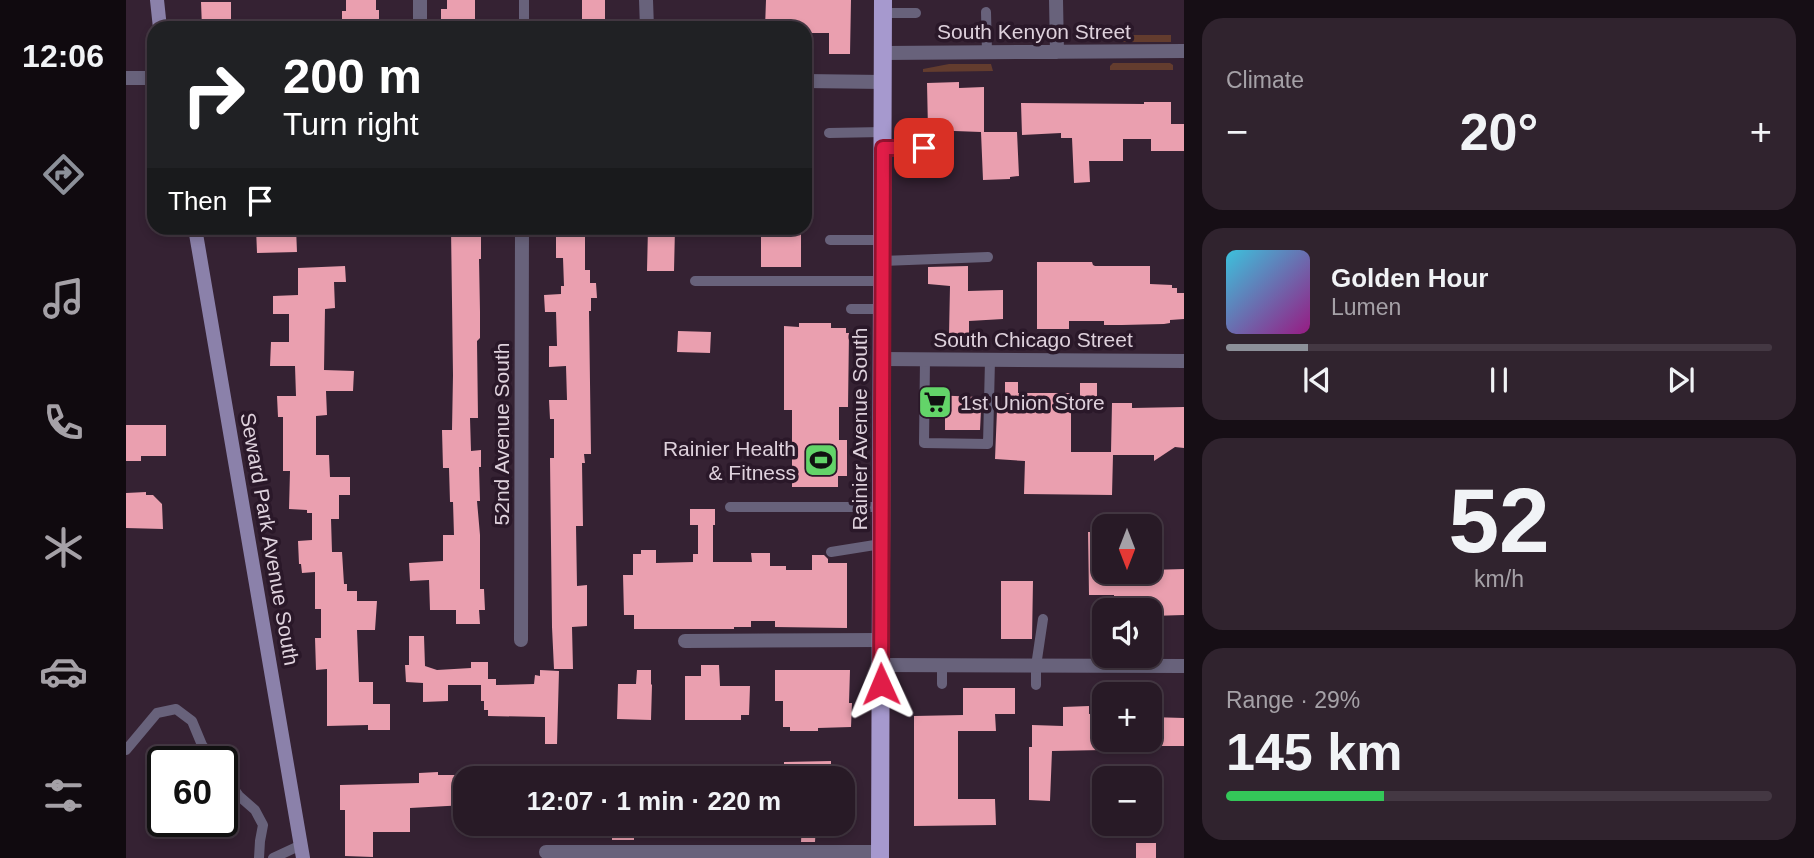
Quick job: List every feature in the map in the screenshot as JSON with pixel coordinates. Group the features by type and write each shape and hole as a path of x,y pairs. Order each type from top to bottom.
{"main road":[{"path":"157,0 159,21"},
{"name":"Rainier Avenue South","path":"880,855 883,6"},
{"name":"Seward Park Avenue South","path":"196,235 302,851"}],"street":[{"path":"420,0 420,21"},
{"path":"646,0 647,21"},
{"path":"1056,0 1056,52"},
{"name":"South Kenyon Street","path":"884,53 1184,51"},
{"path":"126,78 147,78"},
{"path":"812,81 883,82"},
{"name":"52nd Avenue South","path":"521,640 522,235"},
{"name":"South Chicago Street","path":"882,359 1184,361"},
{"path":"685,641 881,640"},
{"path":"881,665 1092,666"},
{"path":"1162,666 1184,666"},
{"path":"546,852 880,855"}],"lane":[{"path":"524,0 524,21"},
{"path":"883,6 916,13"},
{"path":"986,12 987,52"},
{"path":"830,132 924,148"},
{"path":"830,240 883,240"},
{"path":"882,261 988,257"},
{"path":"695,281 882,281"},
{"path":"851,309 882,309"},
{"path":"925,360 924,443 988,444 990,360"},
{"path":"730,507 881,507"},
{"path":"831,552 881,544"},
{"path":"1036,685 1043,619"},
{"path":"942,665 942,684"},
{"path":"126,750 157,713 176,709 192,721 203,746"},
{"path":"238,795 255,810 263,825 259,858"},
{"path":"273,858 302,851"}],"shaded area":[{"path":"1119,35 1171,35 1171,42 1119,42"},
{"path":"1113,63 1170,63 1173,70 1110,70"},
{"path":"949,64 991,64 993,71 923,72 923,69"}],"building":[{"path":"346,0 376,0 379,21 342,21 342,11 346,11"},
{"path":"447,0 475,0 475,21 441,21 441,9 447,9"},
{"path":"582,0 605,0 605,21 582,21"},
{"path":"766,0 851,0 850,54 829,54 829,33 812,33 812,21 765,21"},
{"path":"201,2 231,2 231,21 202,21"},
{"path":"959,82 959,88 984,87 984,132 1017,132 1019,176 983,180 981,132 928,130 927,83"},
{"path":"1171,102 1171,124 1184,124 1184,151 1151,151 1151,139 1123,139 1123,161 1089,161 1090,182 1074,183 1072,138 1061,138 1061,133 1022,135 1021,103"},
{"path":"256,235 296,235 297,252 257,253"},
{"path":"451,235 481,235 480,338 477,341 478,418 470,418 471,451 481,450 480,501 477,501 480,589 484,589 485,610 479,610 480,624 456,624 456,610 430,610 429,580 410,581 409,563 443,561 443,535 454,535 449,468 443,468 442,430 452,430"},
{"path":"556,235 585,235 585,270 590,270 590,283 596,283 597,298 591,298 589,311 591,454 584,454 585,463 582,463 583,526 576,526 577,586 587,585 587,626 572,627 573,669 554,669 552,627 550,458 554,458 554,419 550,419 549,400 567,400 566,366 549,367 549,346 557,346 556,312 545,312 544,295 561,294 561,286 564,286 563,258 556,258"},
{"path":"648,235 675,235 674,271 647,271"},
{"path":"761,235 801,235 801,267 761,267"},
{"path":"1037,262 1150,266 1150,284 1172,285 1172,288 1177,288 1177,293 1184,293 1184,319 1170,320 1170,323 1164,324 1122,325 1104,325 1104,321 1069,321 1069,329 1037,329"},
{"path":"345,266 346,282 334,282 335,308 325,309 324,370 354,371 353,391 326,391 327,415 316,416 316,455 329,455 330,477 350,477 350,495 339,495 339,519 331,519 332,552 342,552 347,591 357,591 357,601 377,601 375,630 357,630 359,682 373,682 373,704 390,704 390,730 368,730 368,725 327,726 327,669 316,670 315,638 321,638 321,609 315,609 315,572 302,573 299,564 298,541 312,540 312,513 289,509 290,471 283,471 283,417 278,417 277,396 296,396 295,366 270,366 271,342 289,342 289,314 273,314 273,296 298,295 298,268"},
{"path":"968,266 968,291 1003,290 1003,319 969,321 969,335 949,335 950,286 928,284 928,267"},
{"path":"799,323 831,323 831,328 846,328 846,333 849,333 848,407 839,407 839,440 847,440 847,476 838,476 838,487 792,487 792,410 784,410 784,326 799,327"},
{"path":"678,331 711,332 710,353 677,352"},
{"path":"1005,382 1018,382 1018,393 1071,393 1071,452 1111,452 1112,403 1132,403 1132,408 1184,407 1184,448 1175,447 1154,461 1154,455 1113,455 1112,495 1024,494 1025,461 995,459 997,410 1005,411"},
{"path":"1080,383 1097,383 1097,401 1080,401"},
{"path":"932,395 978,397 978,410 981,410 980,430 945,430 945,416 932,416"},
{"path":"126,425 166,425 166,456 141,456 141,461 126,461"},
{"path":"146,492 146,495 153,495 162,504 163,529 126,528 126,493"},
{"path":"690,509 715,509 713,562 752,562 751,553 770,553 770,566 786,566 786,570 812,570 812,555 824,555 828,563 847,563 847,628 775,627 775,621 751,621 751,627 734,629 634,629 634,615 624,615 623,575 633,575 633,554 641,554 641,550 656,550 656,563 693,562 693,554 698,554 698,525 690,525"},
{"path":"1088,532 1092,532 1092,584 1162,584 1162,570 1184,569 1184,615 1162,616 1162,598 1089,595"},
{"path":"1001,581 1033,581 1032,639 1001,639"},
{"path":"409,636 424,636 425,666 437,670 471,668 471,662 488,662 488,679 496,679 496,685 534,684 535,675 540,676 540,670 559,671 557,744 545,744 545,717 488,716 488,710 484,710 484,701 481,701 481,685 448,685 448,701 423,702 423,683 406,682 405,665 409,665"},
{"path":"701,665 719,665 720,686 750,686 749,715 741,715 741,720 685,720 685,676 701,676"},
{"path":"637,670 651,670 651,720 617,719 618,684 636,684"},
{"path":"775,670 850,670 851,727 790,731 790,727 783,727 783,701 775,701"},
{"path":"963,688 1015,688 1015,714 995,714 996,731 958,731 958,799 995,799 996,825 914,826 914,716 963,715"},
{"path":"1089,706 1089,714 1092,714 1092,750 1052,751 1050,801 1029,800 1029,747 1032,747 1032,725 1063,726 1063,707"},
{"path":"1162,717 1184,718 1184,746 1162,746"},
{"path":"831,761 831,766 784,766 784,762"},
{"path":"438,772 438,775 453,775 453,806 410,808 410,832 373,832 373,857 345,856 345,810 340,810 340,785 419,783 419,773"},
{"path":"612,836 634,836 634,840 612,840"},
{"path":"801,836 815,836 815,842 801,842"},
{"path":"1136,843 1156,843 1156,858 1136,858"}],"place":[{"name":"1st Union Store","path":"935,402"},
{"name":"Rainier Health & Fitness","path":"821,460"}],"route":[{"path":"881,684 883,148 924,148"}]}
